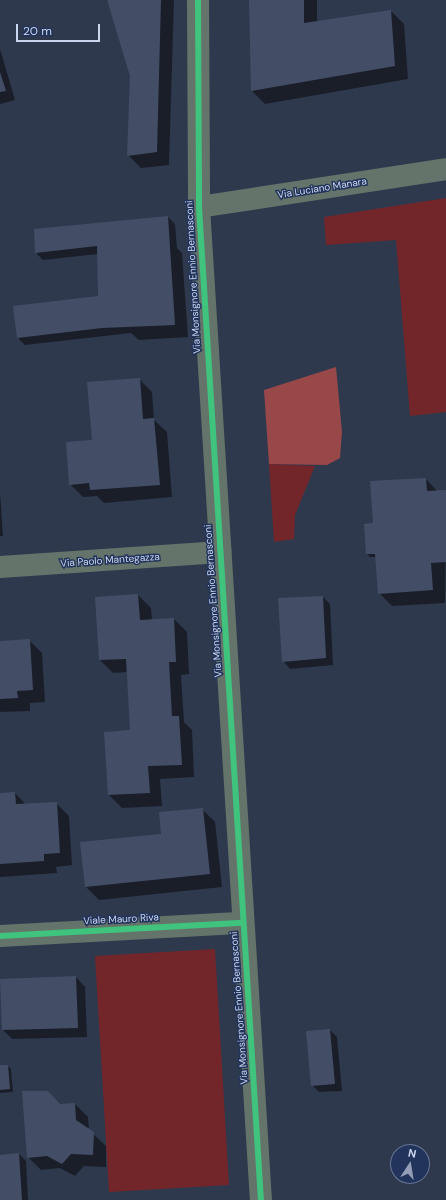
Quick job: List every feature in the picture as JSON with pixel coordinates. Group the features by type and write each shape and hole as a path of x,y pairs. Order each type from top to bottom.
{"street":[{"name":"Via Monsignore Ennio Bernasconi","path":"198,0 199,207 261,1200"},
{"name":"Via Luciano Manara","path":"199,207 446,169"},
{"name":"Via Paolo Mantegazza","path":"0,567 220,552"},
{"name":"Viale Mauro Riva","path":"0,936 243,923"}],"shaded area":[{"path":"446,198 446,412 410,416 396,240 326,245 324,217"},
{"path":"336,367 342,432 340,458 327,465 269,464 264,390"},
{"path":"269,464 315,466 295,515 294,539 274,542"},
{"path":"215,949 229,1185 109,1192 95,956"}],"building":[{"path":"107,0 161,0 157,152 127,156 130,76"},
{"path":"249,0 304,0 304,23 391,10 395,66 251,91"},
{"path":"0,72 6,91 0,92"},
{"path":"168,216 175,325 102,328 17,338 13,306 98,296 97,246 35,253 34,229"},
{"path":"140,378 143,419 154,418 160,485 90,490 89,483 69,485 66,442 92,440 87,382"},
{"path":"426,478 427,491 446,490 446,562 431,563 433,590 378,594 375,554 366,554 364,524 373,523 370,481"},
{"path":"138,594 140,620 174,618 176,662 169,662 172,716 179,716 182,765 148,766 150,793 108,795 104,732 130,730 126,659 99,660 95,597"},
{"path":"323,596 326,658 282,662 278,598"},
{"path":"30,639 33,690 17,691 18,698 0,699 0,641"},
{"path":"15,792 16,804 57,802 60,853 44,854 44,861 0,864 0,793"},
{"path":"203,808 210,874 85,887 80,842 161,834 159,812"},
{"path":"76,976 78,1028 2,1030 0,979"},
{"path":"330,1029 335,1084 311,1086 306,1031"},
{"path":"0,1065 8,1065 10,1089 0,1090"},
{"path":"22,1091 48,1091 60,1104 75,1103 76,1120 94,1132 93,1155 71,1154 62,1164 47,1156 27,1158"},
{"path":"19,1153 22,1200 0,1200 0,1155"}],"cycle path":[{"path":"198,0 199,207 261,1200"},
{"path":"0,936 243,923"}]}
